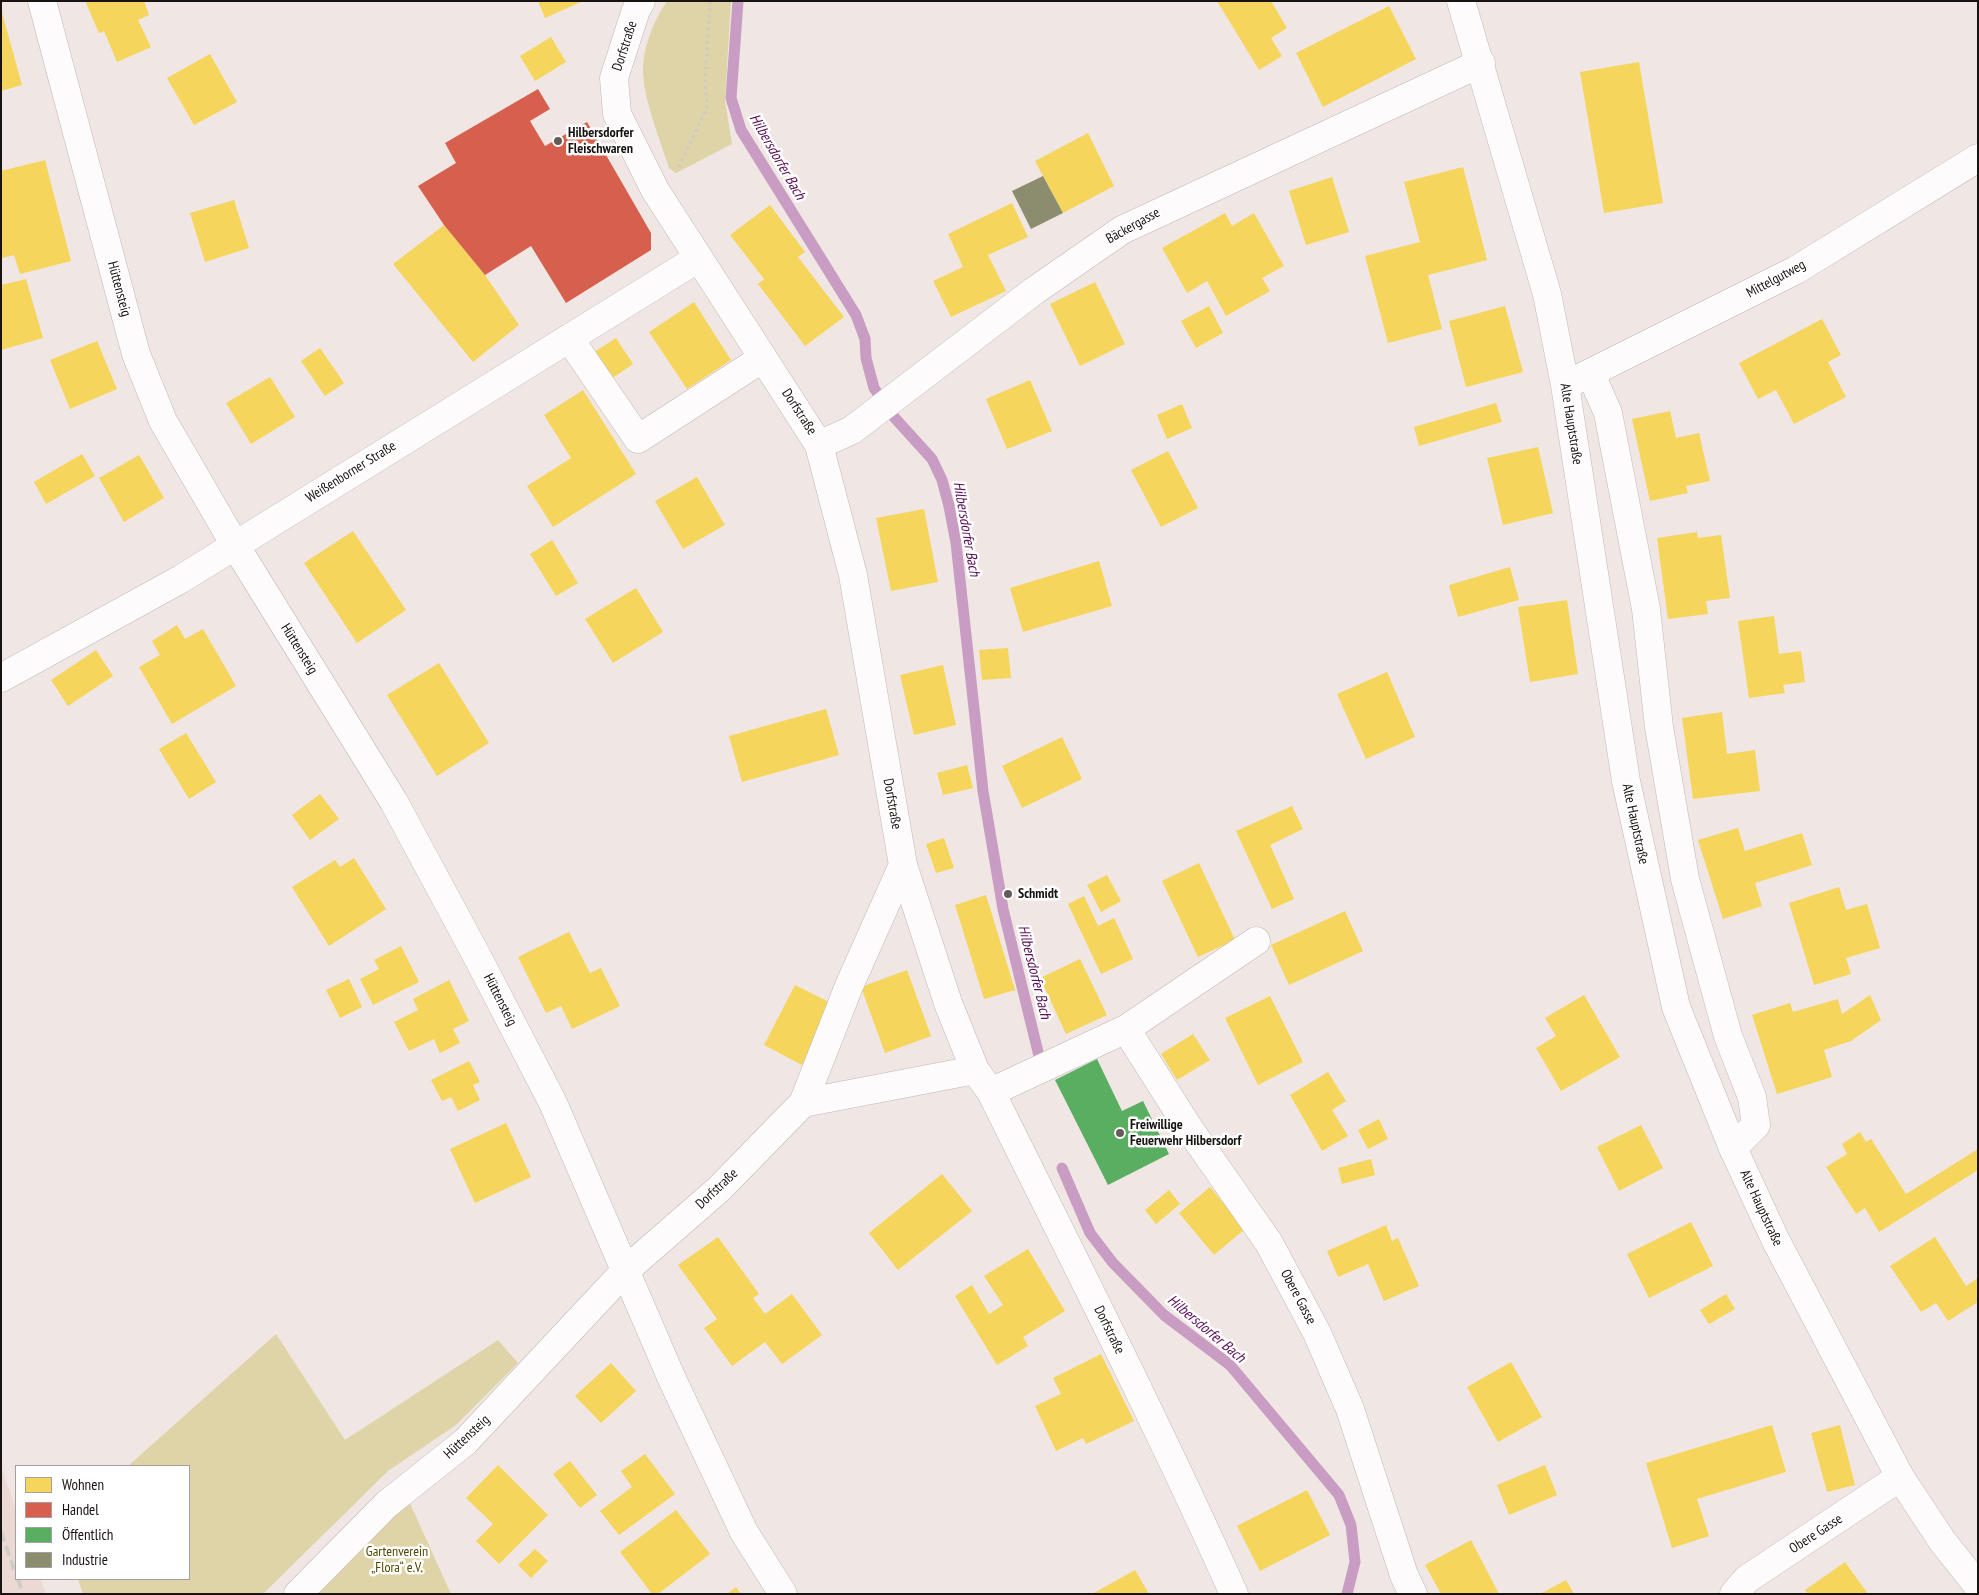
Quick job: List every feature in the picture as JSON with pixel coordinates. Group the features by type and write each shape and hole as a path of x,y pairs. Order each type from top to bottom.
{"street":[{"name":"Hüttensteig","path":"42,1 136,354 163,421 235,545 394,802 478,958 553,1103 672,1379 744,1532 783,1594"},
{"name":"Alte Hauptstraße","path":"1461,1 1481,63 1547,294 1565,385 1626,781 1676,1007 1733,1148 1774,1239 1900,1477 1942,1542 1978,1586"},
{"name":"Dorfstraße","path":"637,4 614,78 617,114 655,190 697,259 819,445 853,575 903,865 948,1004 983,1081 1186,1486 1234,1594"},
{"name":"Bäckergasse","path":"819,445 852,430 1034,291 1122,230 1481,63"},
{"name":"Mittelgutweg","path":"1565,385 1591,374 1796,270 1978,158"},
{"name":"Weißenborner Straße","path":"1,678 181,579 697,259"},
{"path":"569,338 638,439 763,358"},
{"path":"1591,374 1608,413 1646,609 1659,726 1685,879 1728,1036 1752,1097 1756,1125 1733,1148"},
{"name":"Dorfstraße","path":"626,1270 719,1189 803,1103 849,986 903,865"},
{"path":"803,1103 983,1081 1126,1029 1256,941"},
{"name":"Obere Gasse","path":"1126,1029 1190,1130 1269,1243 1317,1333 1350,1409 1404,1575 1414,1594"},
{"name":"Hüttensteig","path":"298,1594 387,1504 465,1442 626,1270"},
{"name":"Obere Gasse","path":"1734,1594 1747,1579 1900,1477"}],"path":[{"path":"655,190 676,173 708,107 705,81 710,1"}],"shaded area":[{"path":"1,1466 15,1507 15,1580 40,1580 46,1594 1,1594"}],"green space":[{"path":"667,1 731,1 725,100 732,144 676,173 669,168 653,119 646,93 643,70 643,61 650,34"},
{"path":"276,1334 345,1440 498,1340 518,1363 456,1425 388,1471 263,1594 83,1594 78,1580 190,1580 190,1465 129,1465"},
{"name":"Gartenverein „Flora“ e.V.","path":"408,1499 451,1594 314,1594"}],"building: Wohnen":[{"path":"85,1 144,1 149,15 138,20 151,47 117,62 104,31 99,33"},
{"path":"538,1 583,1 545,18"},
{"path":"1217,1 1271,1 1287,28 1271,38 1282,56 1259,70"},
{"path":"1389,6 1416,59 1323,107 1296,53"},
{"path":"1,9 22,85 1,91"},
{"path":"551,37 566,62 535,81 520,56"},
{"path":"210,54 237,102 194,125 167,78"},
{"path":"1639,62 1663,203 1604,213 1580,72"},
{"path":"1088,133 1114,186 1063,213 1035,161"},
{"path":"45,160 71,261 20,274 14,255 2,258 1,256 1,171"},
{"path":"1463,167 1487,260 1428,275 1442,329 1388,343 1365,256 1420,242 1404,182"},
{"path":"1332,177 1349,232 1306,245 1289,191"},
{"path":"234,200 249,248 205,262 190,213"},
{"path":"1012,203 1028,237 988,255 1006,291 951,317 933,281 963,267 948,234"},
{"path":"770,205 805,252 798,257 844,317 805,346 758,284 764,279 730,235"},
{"path":"1225,213 1232,226 1254,213 1284,266 1262,278 1270,291 1226,316 1207,281 1187,293 1162,248"},
{"path":"444,225 485,275 519,325 473,362 393,264"},
{"path":"26,279 43,338 1,350 1,285"},
{"path":"1095,282 1125,344 1080,366 1050,304"},
{"path":"694,302 731,360 687,389 649,332"},
{"path":"1209,306 1223,333 1196,348 1181,321"},
{"path":"1505,306 1523,372 1466,387 1449,321"},
{"path":"1822,319 1841,355 1828,362 1846,397 1794,424 1776,390 1758,399 1739,363"},
{"path":"616,338 633,364 608,381 591,354"},
{"path":"97,341 117,389 70,409 50,360"},
{"path":"320,348 344,383 325,396 301,361"},
{"path":"270,377 295,417 251,444 226,403"},
{"path":"1030,380 1052,431 1007,449 986,399"},
{"path":"583,390 636,474 553,527 527,486 571,458 544,415"},
{"path":"1496,403 1502,422 1419,446 1414,427"},
{"path":"1182,404 1192,428 1167,439 1157,415"},
{"path":"1670,411 1676,438 1699,433 1710,481 1686,486 1688,493 1650,501 1632,419"},
{"path":"1538,447 1553,513 1503,525 1487,458"},
{"path":"1168,451 1198,508 1161,527 1131,470"},
{"path":"82,454 95,476 46,504 34,482"},
{"path":"139,455 164,498 124,522 99,478"},
{"path":"697,477 725,525 683,549 655,501"},
{"path":"924,509 938,582 891,591 876,518"},
{"path":"353,531 406,610 357,643 304,563"},
{"path":"1697,532 1698,538 1721,535 1730,598 1706,601 1708,614 1668,619 1657,538"},
{"path":"552,540 578,583 556,596 530,554"},
{"path":"1099,561 1112,606 1023,632 1010,588"},
{"path":"1510,567 1519,600 1458,617 1449,585"},
{"path":"636,588 663,632 613,663 585,619"},
{"path":"1567,600 1578,674 1530,682 1518,607"},
{"path":"1774,616 1779,654 1801,651 1805,682 1783,685 1785,693 1749,698 1738,621"},
{"path":"177,625 185,639 203,629 236,686 172,724 139,667 160,655 152,641"},
{"path":"1008,648 1011,678 982,680 979,650"},
{"path":"96,650 113,676 68,706 51,680"},
{"path":"439,663 489,743 437,776 387,695"},
{"path":"943,665 956,725 914,735 900,675"},
{"path":"1387,672 1415,737 1366,759 1337,694"},
{"path":"826,709 839,755 742,782 729,736"},
{"path":"1722,712 1727,754 1755,750 1760,791 1693,799 1682,718"},
{"path":"186,733 216,782 189,799 159,749"},
{"path":"1062,737 1082,779 1022,808 1002,766"},
{"path":"967,765 973,788 943,795 937,773"},
{"path":"320,794 339,819 310,840 292,815"},
{"path":"1292,806 1303,829 1270,845 1294,899 1272,909 1236,831"},
{"path":"1738,828 1745,851 1802,833 1812,865 1755,883 1762,906 1723,919 1698,840"},
{"path":"944,838 954,868 936,873 926,844"},
{"path":"354,858 386,909 329,946 292,887 335,860 340,867"},
{"path":"1199,863 1235,940 1198,957 1162,881"},
{"path":"1107,875 1121,901 1101,912 1087,885"},
{"path":"1839,887 1846,910 1867,904 1880,948 1846,958 1851,974 1814,985 1789,903"},
{"path":"986,895 1015,990 984,999 955,905"},
{"path":"1084,896 1098,926 1114,918 1133,959 1101,974 1068,904"},
{"path":"1345,911 1363,951 1289,985 1271,945"},
{"path":"569,932 590,973 601,968 620,1006 572,1029 561,1006 546,1013 518,957"},
{"path":"401,946 419,982 373,1005 360,979 379,969 374,960"},
{"path":"1080,959 1107,1015 1066,1034 1040,978"},
{"path":"907,970 931,1036 885,1053 861,987"},
{"path":"349,979 362,1007 340,1018 326,990"},
{"path":"449,980 469,1021 453,1029 460,1043 440,1053 434,1039 409,1051 394,1022 418,1010 413,999"},
{"path":"795,985 833,1004 802,1065 764,1045"},
{"path":"1584,995 1620,1057 1561,1091 1536,1048 1556,1036 1545,1018"},
{"path":"1870,995 1881,1020 1851,1041 1824,1050 1832,1077 1777,1094 1752,1015 1790,1003 1793,1012 1838,999 1842,1014"},
{"path":"1270,996 1303,1062 1258,1085 1225,1018"},
{"path":"1193,1034 1210,1060 1177,1080 1161,1054"},
{"path":"469,1061 480,1082 473,1085 480,1100 458,1111 451,1097 442,1101 431,1080"},
{"path":"1328,1072 1346,1101 1332,1110 1348,1136 1322,1151 1290,1095"},
{"path":"1379,1119 1388,1139 1368,1149 1358,1130"},
{"path":"506,1123 531,1177 475,1203 450,1149"},
{"path":"1641,1125 1663,1168 1619,1191 1597,1147"},
{"path":"1860,1132 1866,1142 1871,1139 1906,1194 1978,1149 1978,1170 1879,1232 1865,1208 1856,1214 1826,1167 1847,1154 1842,1144"},
{"path":"1371,1159 1375,1175 1342,1184 1338,1168"},
{"path":"942,1174 972,1211 898,1270 869,1233"},
{"path":"1210,1187 1245,1229 1214,1255 1179,1213"},
{"path":"1169,1190 1180,1204 1156,1224 1145,1210"},
{"path":"1691,1222 1713,1266 1649,1298 1627,1254"},
{"path":"1386,1225 1392,1241 1398,1238 1419,1286 1384,1301 1368,1264 1338,1277 1327,1251"},
{"path":"718,1237 759,1294 753,1298 765,1314 792,1294 822,1335 782,1364 765,1342 732,1366 704,1328 717,1319 678,1265"},
{"path":"1935,1237 1966,1286 1978,1278 1978,1302 1948,1321 1936,1303 1921,1312 1890,1266"},
{"path":"1028,1249 1065,1311 1023,1337 1028,1346 997,1365 955,1296 972,1285 989,1314 1003,1305 984,1276"},
{"path":"1726,1294 1735,1309 1709,1324 1700,1310"},
{"path":"1101,1354 1134,1421 1086,1444 1083,1438 1056,1451 1035,1406 1061,1394 1053,1378"},
{"path":"1511,1362 1542,1417 1498,1442 1467,1387"},
{"path":"611,1363 636,1391 601,1423 575,1396"},
{"path":"1772,1425 1786,1472 1697,1499 1709,1536 1672,1548 1646,1463"},
{"path":"1840,1425 1855,1485 1827,1492 1811,1433"},
{"path":"645,1454 675,1494 619,1535 600,1511 632,1487 621,1471"},
{"path":"570,1461 597,1495 580,1508 553,1474"},
{"path":"498,1465 548,1515 499,1564 476,1541 493,1524 466,1498"},
{"path":"1545,1465 1557,1495 1509,1515 1497,1485"},
{"path":"1307,1490 1330,1535 1260,1571 1237,1526"},
{"path":"676,1510 710,1554 658,1594 652,1594 620,1552"},
{"path":"1471,1540 1499,1594 1441,1594 1425,1565"},
{"path":"535,1549 548,1561 531,1578 518,1565"},
{"path":"1845,1562 1868,1594 1808,1594 1805,1590"},
{"path":"1135,1570 1149,1594 1092,1594"},
{"path":"1566,1580 1574,1594 1540,1594"},
{"path":"736,1587 741,1594 727,1594"}],"building: Handel":[{"path":"538,89 550,109 530,121 545,146 587,122 651,233 651,250 566,303 531,246 485,275 444,225 418,186 456,163 445,143"}],"building: Öffentlich":[{"name":"Freiwillige Feuerwehr Hilbersdorf","path":"1097,1059 1122,1111 1143,1101 1169,1154 1108,1185 1055,1080"}],"building: Industrie":[{"path":"1043,176 1063,213 1031,229 1012,191"}],"waterway":[{"name":"Hilbersdorfer Bach","path":"738,1 731,98 741,130 856,315 865,339 866,358 874,388 894,417 932,459 942,480 956,543 983,791 1003,909 1039,1056"},
{"name":"Hilbersdorfer Bach","path":"1062,1168 1090,1233 1113,1263 1164,1315 1230,1365 1339,1495 1351,1525 1355,1562 1347,1594"}],"railway":[{"path":"1,1532 15,1572"},
{"path":"18,1580 23,1594"}],"place":[{"name":"Hilbersdorfer Fleischwaren","path":"558,141"},
{"name":"Schmidt","path":"1008,894"},
{"name":"Freiwillige Feuerwehr Hilbersdorf","path":"1120,1133"}]}
